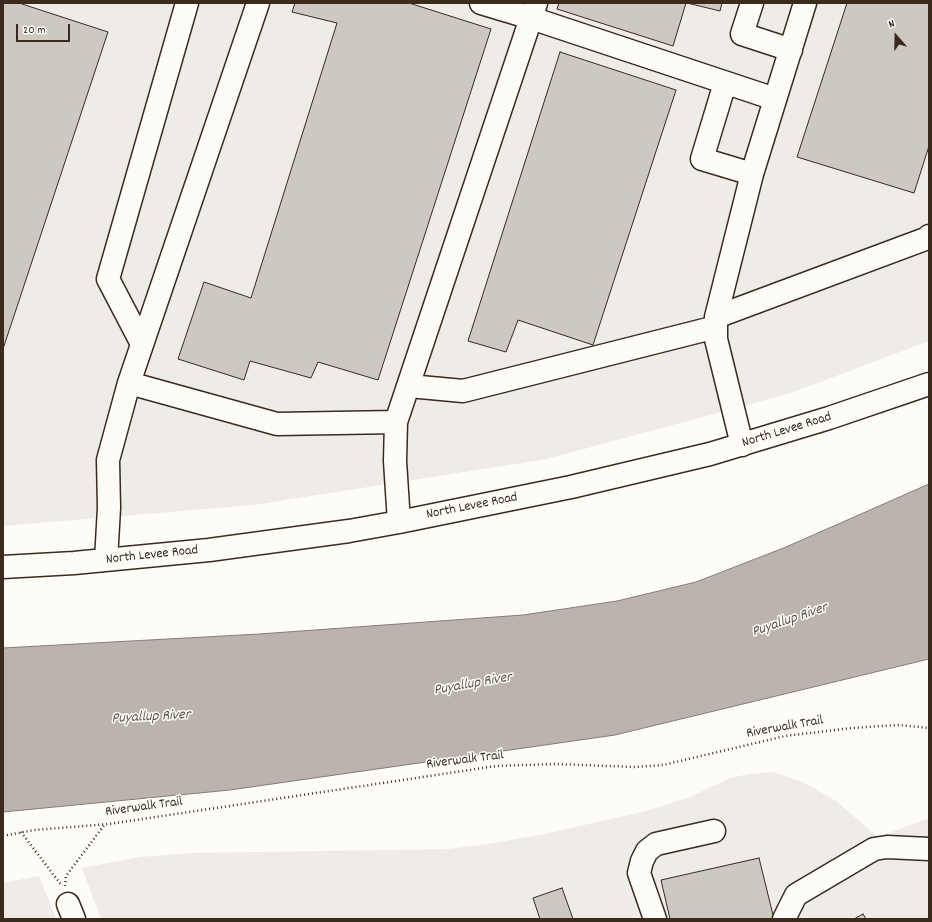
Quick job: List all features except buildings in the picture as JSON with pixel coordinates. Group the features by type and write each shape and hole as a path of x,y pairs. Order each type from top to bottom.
{"street":[{"path":"142,344 108,279 187,3"},
{"path":"106,560 109,508 108,460 129,383 258,3"},
{"path":"481,3 533,11 725,82 775,98"},
{"path":"752,3 742,34 791,50"},
{"path":"742,445 716,339 716,322 752,174 805,3"},
{"path":"399,522 395,461 396,422 533,11"},
{"path":"725,82 702,159 752,174"},
{"path":"408,386 463,391 716,322 928,238 929,236"},
{"path":"129,383 277,424 396,422"},
{"name":"North Levee Road","path":"3,566 106,560 217,549 349,531 399,522 571,487 710,454 829,418 929,384"},
{"path":"656,919 639,872 647,851 656,844 714,831"},
{"path":"784,919 796,895 874,850 887,847 929,849"}],"path":[{"name":"Riverwalk Trail","path":"3,836 34,830 105,824 496,766 554,764 636,767 663,765 785,736 852,728 899,725 929,728"},
{"path":"21,832 65,889 66,876 105,824"}],"shaded area":[{"path":"3,3 929,3 929,341 791,393 547,459 254,505 3,526"},
{"path":"773,772 803,782 836,801 878,837 929,818 929,919 101,919 82,868 140,857 192,853 448,849 487,844 540,835 646,811 690,797 730,778 749,774"},
{"path":"39,876 56,919 3,919 3,883"}],"water":[{"name":"Puyallup River","path":"929,484 929,659 615,735 230,790 3,812 3,648 259,634 523,615 617,601 696,582 786,547"}]}
